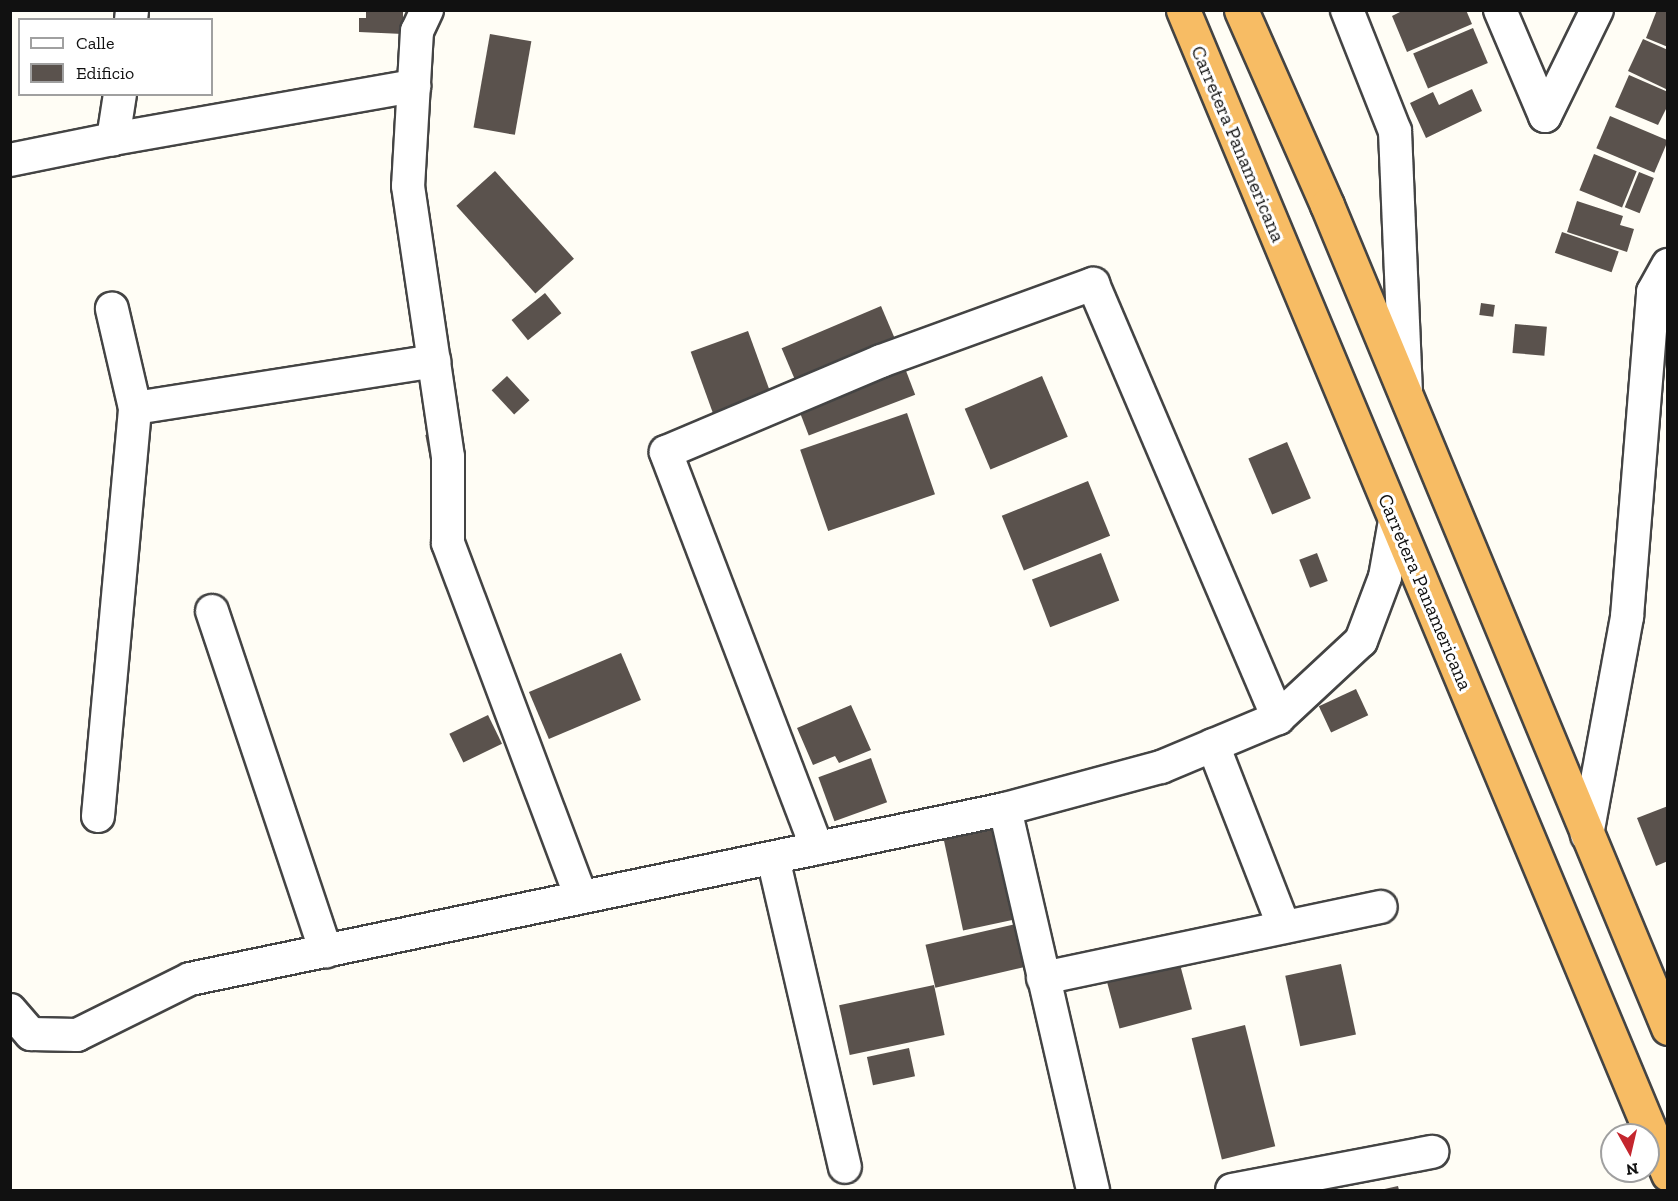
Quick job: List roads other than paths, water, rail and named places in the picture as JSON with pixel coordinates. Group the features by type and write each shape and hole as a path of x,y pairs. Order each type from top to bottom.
{"highway":[{"name":"Carretera Panamericana","path":"1183,10 1668,1174"},
{"path":"1241,10 1406,395 1668,1028"}],"street":[{"path":"1347,10 1395,131 1406,395"},
{"path":"1500,10 1545,116 1597,10"},
{"path":"421,17 408,186 448,457 448,543 581,897"},
{"path":"10,160 113,139 414,86"},
{"path":"113,139 120,96"},
{"path":"1587,835 1627,617 1653,292 1668,265"},
{"path":"817,848 666,452 881,361 1093,284 1278,718"},
{"path":"98,816 135,408 112,309"},
{"path":"135,408 434,361"},
{"path":"10,1010 31,1034 77,1035 190,979 1005,809 1161,767 1278,718 1361,641 1385,577 1395,521"},
{"path":"212,611 326,951"},
{"path":"1213,745 1284,927"},
{"path":"1005,809 1093,1191"},
{"path":"773,858 845,1167"},
{"path":"1044,978 1381,907"},
{"path":"1232,1191 1432,1152"}]}
